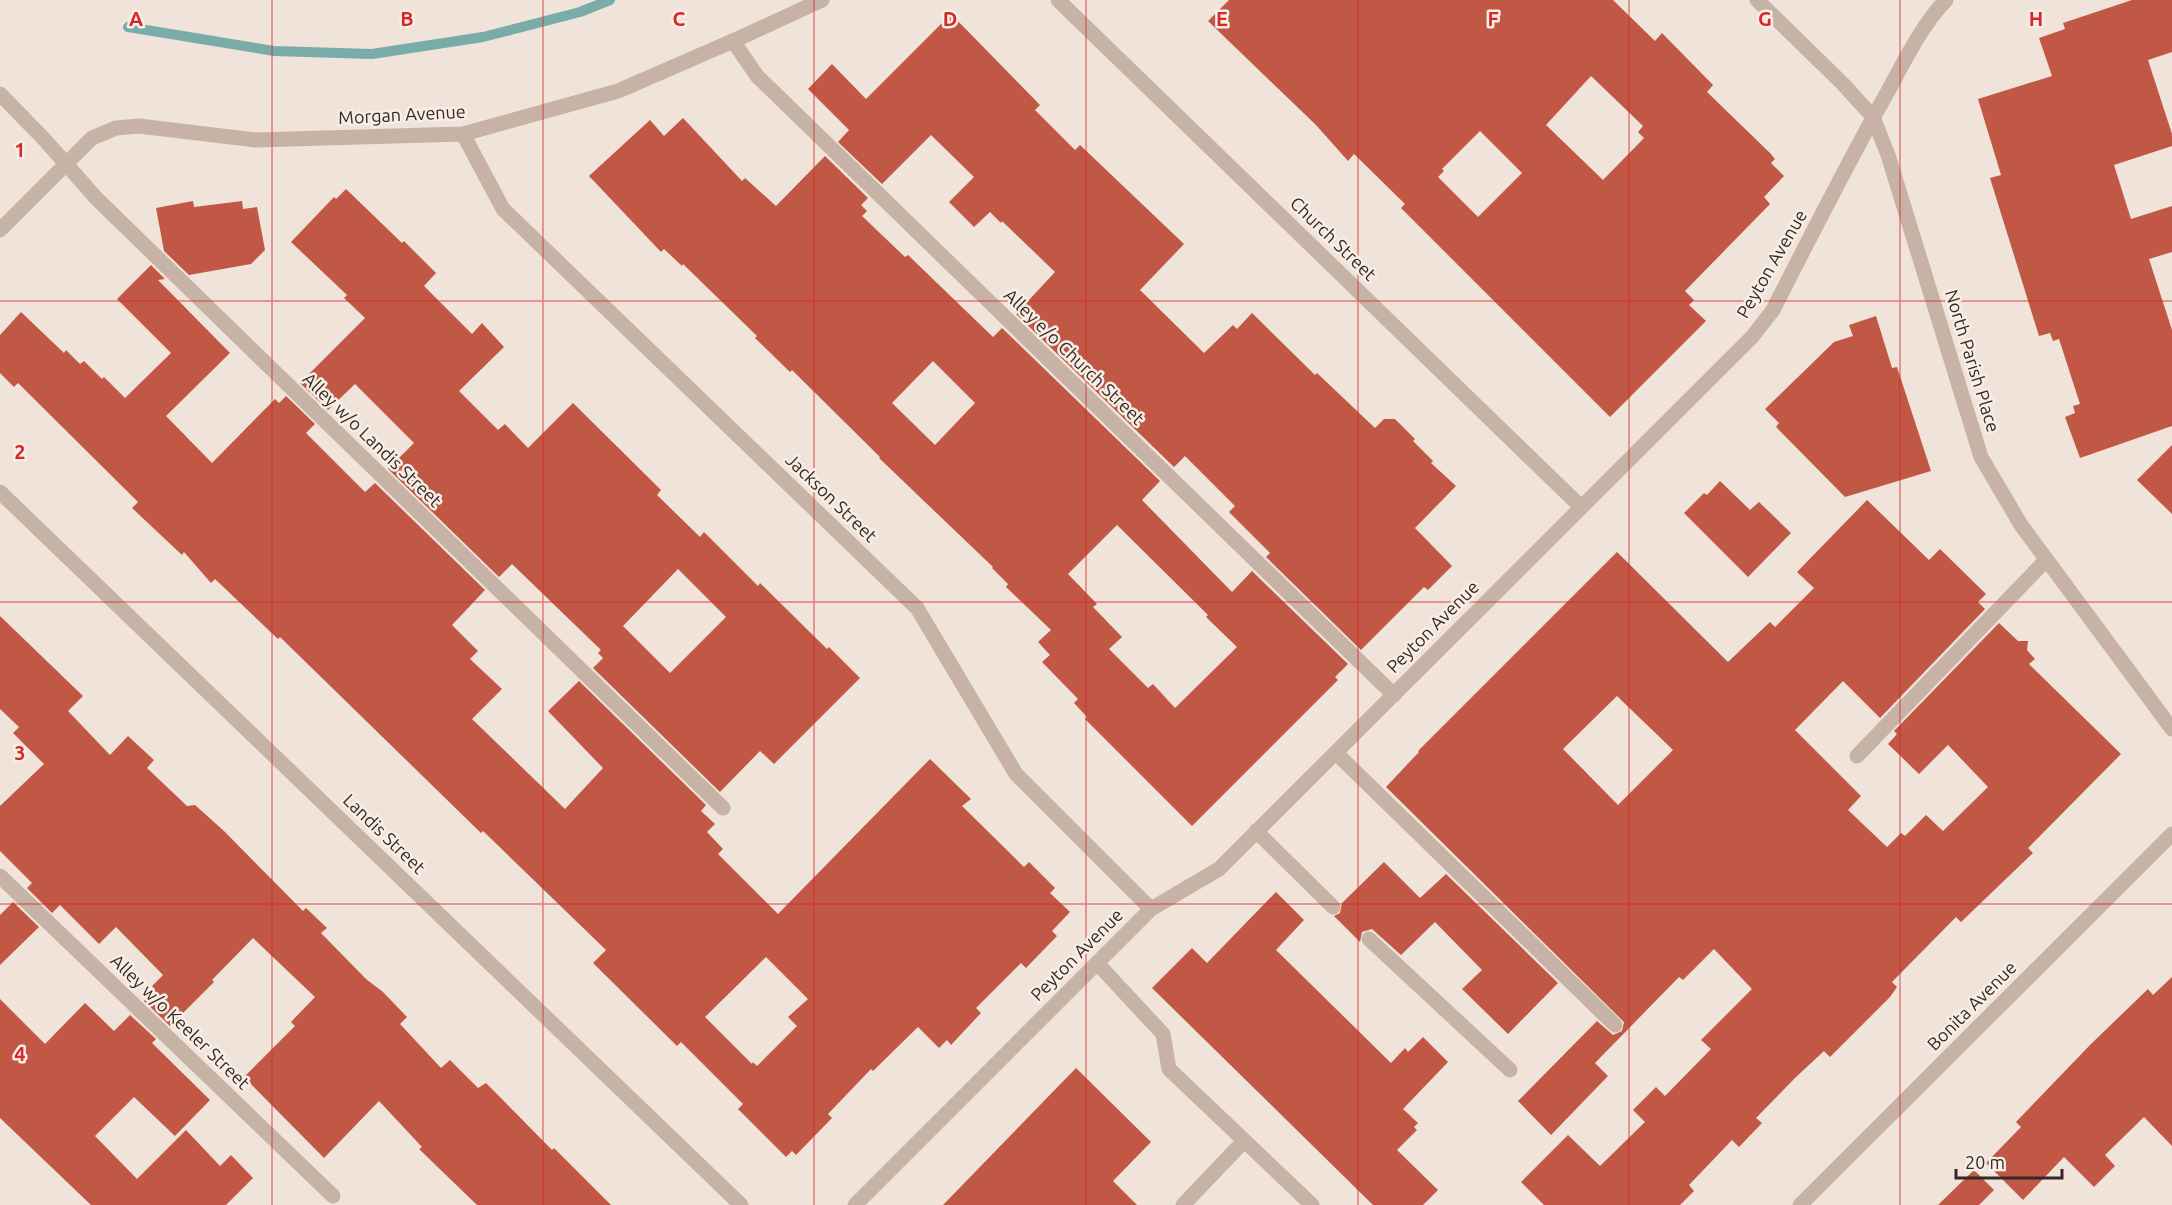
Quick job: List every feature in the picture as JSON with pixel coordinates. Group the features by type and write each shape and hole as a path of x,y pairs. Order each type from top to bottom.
{"street":[{"name":"Morgan Avenue","path":"0,230 93,138 116,128 139,126 256,140 463,134 618,91 822,0"},
{"name":"Church Street","path":"1058,0 1581,507"},
{"name":"North Parish Place","path":"1757,0 1874,117 1981,457 2021,525 2172,729"},
{"name":"Peyton Avenue","path":"855,1205 1150,909 1219,869 1752,337 1773,310 1913,47 1946,0"},
{"name":"Alley e/o Church Street","path":"734,41 757,76 1394,694"},
{"name":"Alley w/o Landis Street","path":"0,94 114,215 723,808"},
{"name":"Jackson Street","path":"463,134 502,209 917,608 1016,774 1150,909"},
{"name":"Landis Street","path":"0,492 741,1205"},
{"path":"1857,756 2046,560"},
{"path":"1336,753 1615,1025"},
{"path":"1256,831 1334,907"},
{"name":"Bonita Avenue","path":"1800,1205 2172,834"},
{"name":"Alley w/o Keeler Street","path":"0,876 333,1196"},
{"path":"1369,939 1510,1070"},
{"path":"1097,963 1164,1034 1169,1068 1312,1205"},
{"path":"1183,1205 1245,1141"}],"building":[{"path":"1229,0 1613,0 1655,41 1662,33 1713,85 1707,92 1770,153 1775,159 1771,163 1784,176 1764,197 1770,204 1685,291 1694,300 1689,305 1706,321 1610,417 1401,208 1405,204 1354,154 1348,161 1316,125 1208,21","holes":["1591,76 1643,126 1638,132 1644,138 1603,180 1546,125","1480,131 1522,173 1478,217 1438,177 1444,171 1442,169"]},
{"path":"2132,0 2172,0 2172,52 2148,60 2172,134 2172,146 2114,165 2131,219 2172,206 2172,252 2149,259 2172,330 2172,426 2080,458 2065,417 2075,413 2073,406 2080,404 2059,339 2053,341 2050,333 2039,336 1990,178 2001,175 1978,99 2052,76 2039,38 2065,29 2063,23"},
{"path":"951,14 1040,105 1035,110 1075,150 1080,145 1184,244 1140,290 1204,353 1233,325 1237,329 1252,313 1315,375 1317,373 1375,428 1384,419 1395,419 1433,461 1431,463 1456,486 1415,528 1452,566 1428,590 1424,587 1361,650 1266,557 1270,553 1229,512 1235,506 1185,456 1174,467 1016,314 1055,272 990,212 974,227 949,202 974,177 931,135 882,184 838,142 849,130 808,89 832,64 866,99"},
{"path":"683,118 742,181 745,178 776,206 825,156 868,198 861,205 867,211 862,216 905,257 908,255 993,337 1002,328 1160,481 1142,500 1232,592 1252,571 1348,664 1335,677 1338,680 1192,826 1085,719 1087,717 1074,703 1078,699 1042,662 1050,655 1038,642 1051,630 1006,587 1008,584 993,567 879,458 792,370 790,372 755,338 757,336 683,264 682,266 664,249 661,252 589,176 650,120 664,136","holes":["933,361 975,403 935,445 892,403","1117,525 1237,647 1175,708 1153,684 1148,688 1109,649 1122,637 1093,607 1097,604 1068,574"]},
{"path":"346,189 436,273 424,286 472,334 482,323 504,347 459,391 498,430 505,424 528,448 573,403 661,490 657,495 700,537 704,532 758,586 760,583 860,678 774,764 760,751 720,792 593,668 603,658 598,653 601,650 512,564 499,577 388,469 414,443 355,384 328,410 300,383 365,318 344,298 347,295 291,242 334,197 336,199","holes":["678,569 726,617 670,673 623,626"]},
{"path":"193,201 194,207 242,201 243,209 257,207 265,250 251,264 189,275 164,251 156,208"},
{"path":"151,265 165,279 158,280 230,353 166,416 212,463 275,399 279,403 286,396 315,424 306,433 365,492 375,483 485,590 452,625 478,651 470,659 502,689 472,719 565,809 603,768 548,711 579,681 706,805 701,811 715,824 707,832 723,849 718,854 778,914 930,759 971,799 962,806 1024,867 1029,862 1055,888 1050,893 1070,912 1052,931 1057,936 1026,968 1021,963 976,1008 981,1013 951,1045 947,1040 939,1048 918,1027 873,1071 871,1069 828,1114 832,1118 796,1155 792,1151 786,1157 738,1109 743,1104 681,1042 677,1046 593,963 606,950 483,831 481,833 280,637 278,639 215,579 211,583 184,552 182,555 132,508 138,502 18,383 14,387 0,373 0,335 21,312 64,353 66,350 80,364 84,361 125,398 171,353 117,299","holes":["766,957 808,999 788,1017 797,1026 757,1066 753,1062 752,1064 705,1017"]},
{"path":"1876,316 1892,368 1897,367 1931,471 1845,497 1776,427 1779,423 1765,409 1834,342 1853,336 1849,325"},
{"path":"2172,445 2172,514 2137,480"},
{"path":"1720,481 1750,510 1759,502 1791,533 1748,577 1684,513 1704,493 1707,495"},
{"path":"1867,500 1929,560 1940,549 1986,594 1978,602 1985,609 1880,718 1843,681 1795,730 1861,796 1848,810 1887,847 1901,833 1905,836 1926,815 1943,831 1988,787 1948,745 1919,774 1888,744 1897,734 1894,731 1999,623 2018,641 2028,641 2027,650 2035,659 2029,664 2121,754 2028,848 2033,853 1961,922 1956,917 1892,982 1897,987 1890,997 1830,1057 1824,1051 1795,1078 1756,1118 1762,1123 1739,1147 1732,1140 1689,1185 1694,1191 1680,1205 1544,1205 1521,1182 1568,1135 1600,1166 1645,1122 1633,1110 1656,1087 1665,1096 1711,1049 1701,1040 1752,989 1714,949 1683,980 1679,977 1595,1063 1608,1076 1551,1135 1518,1101 1597,1021 1613,1035 1622,1031 1624,1022 1386,787 1418,751 1617,552 1728,662 1770,622 1775,627 1814,588 1797,572","holes":["1617,696 1673,750 1618,805 1563,749"]},
{"path":"0,616 83,696 68,711 110,755 128,736 154,760 147,768 187,806 195,805 303,911 306,908 327,928 321,933 407,1017 400,1024 441,1068 450,1060 478,1088 486,1083 552,1150 554,1148 611,1205 477,1205 419,1149 422,1147 379,1101 324,1158 244,1077 295,1026 291,1022 315,997 253,938 212,980 214,982 170,1026 144,1001 155,989 152,986 163,975 116,927 99,944 60,905 52,913 27,888 32,883 0,851 0,806 44,764 13,733 19,727 0,709"},
{"path":"1384,862 1420,898 1446,874 1558,983 1508,1034 1462,989 1482,970 1435,922 1401,955 1372,929 1362,932 1360,942 1334,916 1340,913 1342,903"},
{"path":"1276,892 1304,920 1276,950 1391,1063 1405,1048 1408,1052 1423,1037 1448,1062 1403,1109 1418,1123 1414,1127 1417,1130 1397,1150 1438,1190 1423,1205 1373,1205 1152,988 1192,948 1207,963"},
{"path":"13,902 39,927 0,965 0,915"},
{"path":"2172,977 2172,1146 2144,1117 2105,1155 2115,1166 2094,1187 2064,1157 2023,1200 1986,1163 2021,1127 2016,1122 2091,1044 2148,989 2153,995"},
{"path":"0,999 45,1044 85,1003 114,1031 130,1015 156,1039 152,1043 210,1100 175,1136 134,1097 95,1136 137,1179 186,1130 220,1166 231,1155 253,1178 226,1205 91,1205 0,1118"},
{"path":"1076,1068 1151,1142 1113,1181 1137,1205 943,1205"},
{"path":"1974,1170 1994,1190 1979,1205 1938,1205"}],"waterway":[{"path":"128,27 274,51 372,54 483,37 580,12 610,0"}]}
